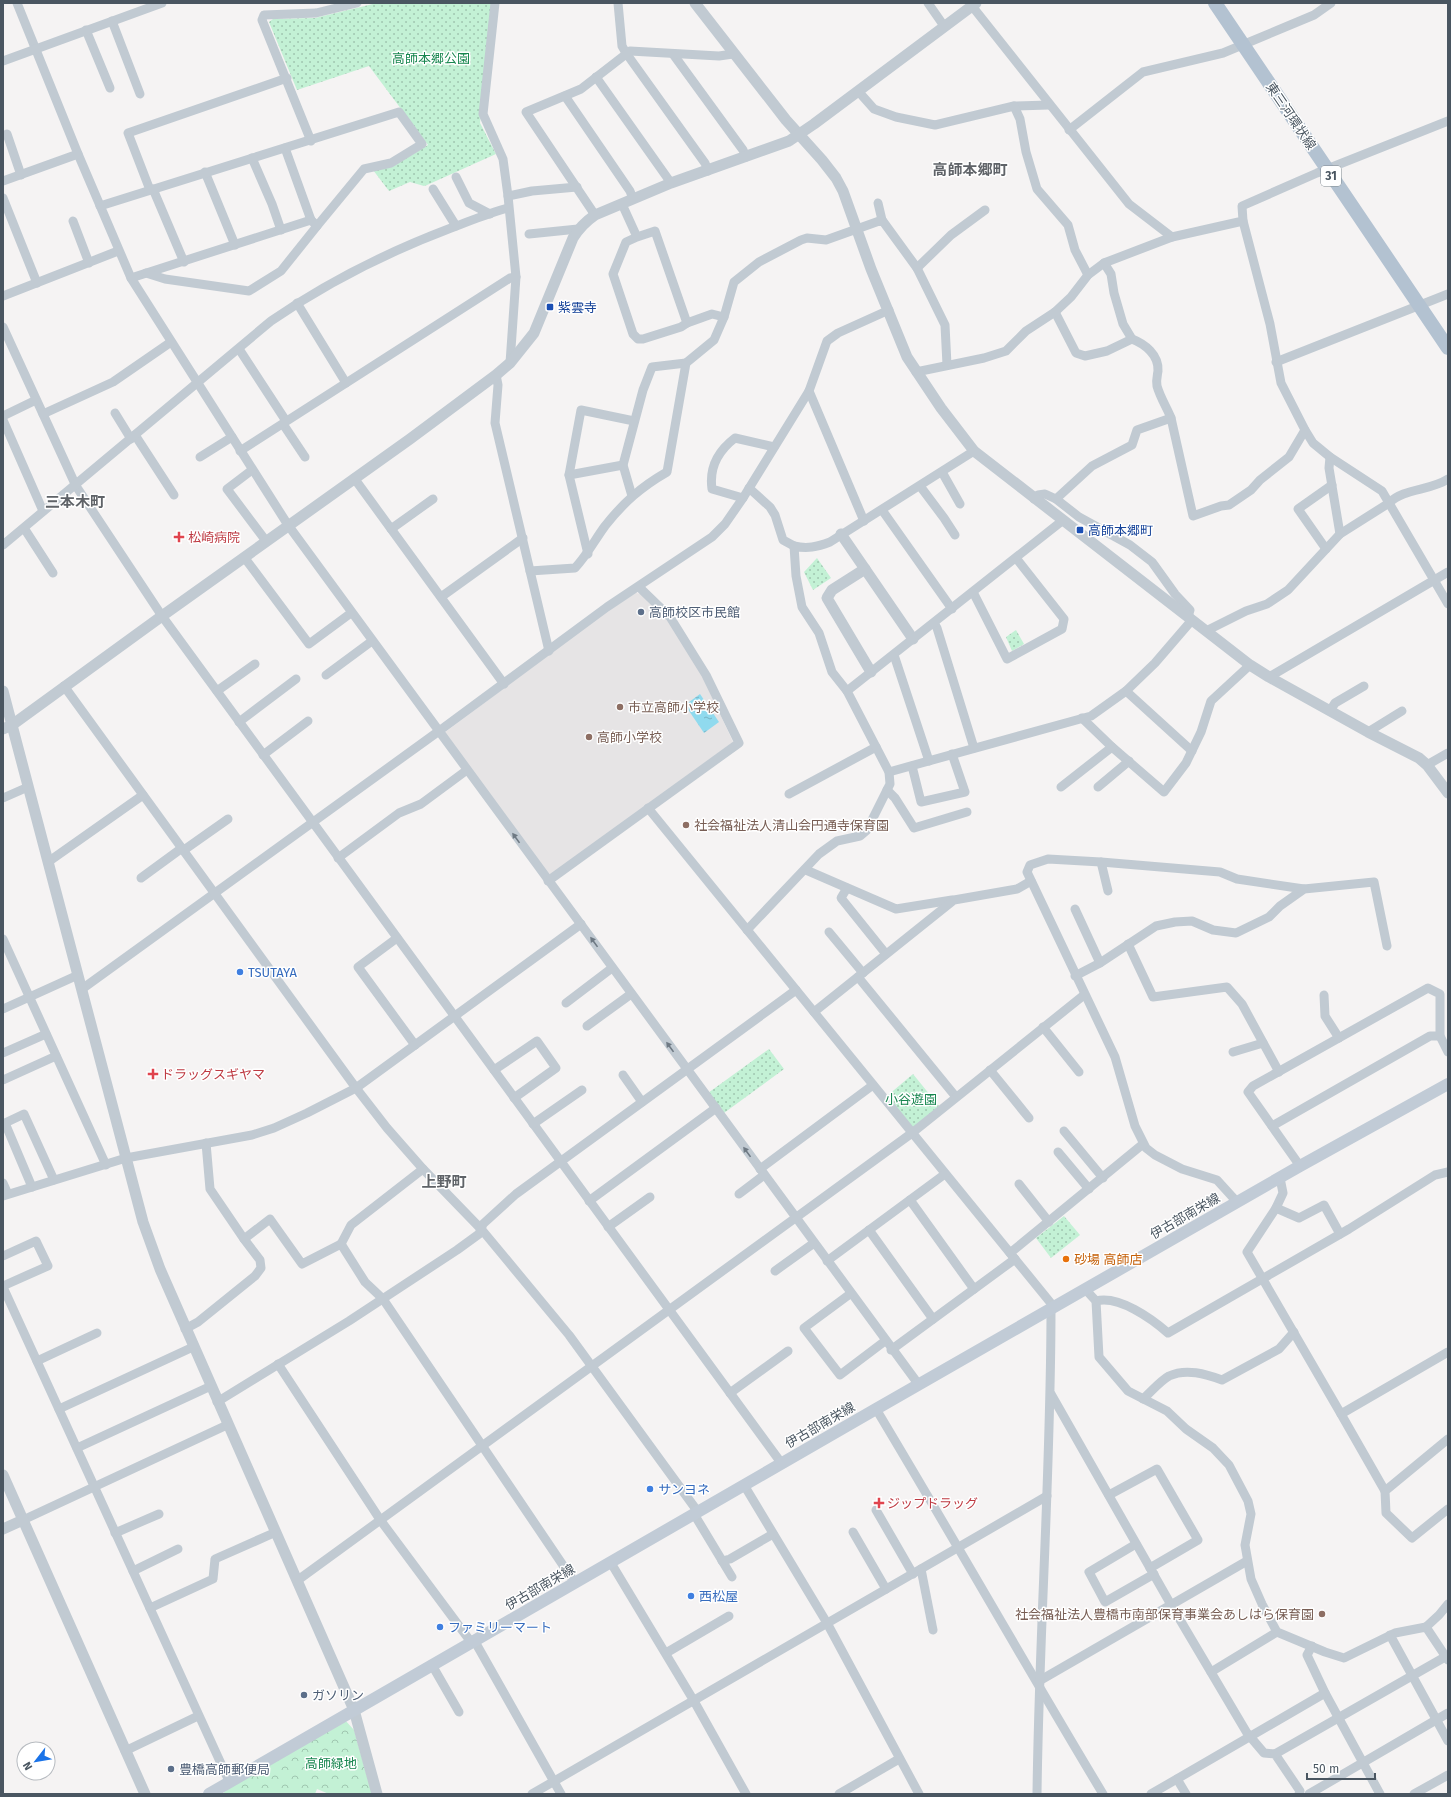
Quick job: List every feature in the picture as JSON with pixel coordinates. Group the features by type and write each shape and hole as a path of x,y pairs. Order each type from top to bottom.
{"main road":[{"name":"東三河環状線","path":"1215,3 1448,348"},
{"name":"伊古部南栄線","path":"209,1794 1085,1289 1300,1166 1448,1084"}],"street":[{"path":"17,3 118,251 131,278 252,470 288,525 351,613 716,1108 891,1350 919,1385"},
{"path":"3,61 112,21 142,6 162,3"},
{"path":"311,141 287,78 262,20 264,15 316,13 331,6 357,3"},
{"path":"495,3 483,114 503,159 508,196 516,277 510,363"},
{"path":"618,3 622,46 705,163 708,171"},
{"path":"695,3 733,54 836,178 843,191 871,269 907,357 916,372 974,451 1062,521 1250,665 1368,732 1419,758 1427,765 1448,793"},
{"path":"928,3 944,26"},
{"path":"1069,130 1143,72 1224,53 1314,15 1331,3"},
{"path":"7,727 410,439 510,363 534,333 578,229 595,215 671,184 789,141 974,5 1049,106 1129,204 1172,237"},
{"path":"112,21 140,94"},
{"path":"86,30 110,88"},
{"path":"595,215 526,112 581,89 630,51 719,56 733,54"},
{"path":"673,54 743,150 746,157"},
{"path":"596,77 671,184"},
{"path":"184,262 151,189 128,133 287,78"},
{"path":"858,91 874,109 896,117 935,125 1014,106 1049,106"},
{"path":"565,96 630,191 633,199"},
{"path":"1014,106 1020,119 1026,152 1037,189 1068,225 1075,250 1088,275"},
{"path":"100,206 205,172 311,141 399,112 422,144 391,163 364,169 314,223 281,271 249,291 165,279 146,273"},
{"path":"1448,121 1242,206 1243,220 1270,324 1281,382 1305,430 1313,443 1330,457 1382,492 1448,604"},
{"path":"7,134 21,175"},
{"path":"285,148 314,223"},
{"path":"3,181 78,154"},
{"path":"252,158 272,204 281,230"},
{"path":"205,172 235,245"},
{"path":"456,177 469,203 490,214"},
{"path":"508,196 577,186"},
{"path":"433,189 456,226"},
{"path":"3,198 37,283"},
{"path":"622,204 637,237"},
{"path":"878,204 882,220 917,268 945,326 947,365"},
{"path":"3,545 43,511 76,486 271,321 297,303 356,268 408,244 508,208"},
{"path":"917,268 956,232 985,210"},
{"path":"632,496 623,465 643,390 652,367 686,363 714,340 724,317 734,282 759,262 807,238 826,240 882,220"},
{"path":"916,372 984,358 1006,351 1026,331 1055,312 1071,297 1088,275 1104,263 1172,237 1243,220"},
{"path":"73,221 89,263"},
{"path":"131,278 281,230 314,223"},
{"path":"529,234 578,229"},
{"path":"687,323 654,231 626,242 612,274 633,334 638,339 643,340 681,327 687,323 712,314 724,317"},
{"path":"3,296 118,251"},
{"path":"1104,263 1111,274 1114,293 1123,324 1132,339 1142,343 1154,355 1158,372 1156,378 1158,389 1171,418 1193,516 1220,506 1229,505 1250,490 1289,457 1305,430"},
{"path":"240,451 510,278 516,277"},
{"path":"1276,362 1448,294"},
{"path":"297,303 346,383"},
{"path":"82,989 504,684 607,607 712,537 725,524 743,498 809,391 827,341 838,333 889,310"},
{"path":"1055,312 1076,353 1085,356 1107,350 1132,339"},
{"path":"3,327 76,486 162,616 782,1464"},
{"path":"43,414 113,382 171,342"},
{"path":"239,349 305,457"},
{"path":"530,571 574,568 588,554 605,527 632,496 646,484 667,472 686,363"},
{"path":"496,375 498,385 495,423 549,651"},
{"path":"809,391 864,521"},
{"path":"3,416 36,400"},
{"path":"588,554 569,475 581,410 634,421"},
{"path":"115,413 174,495"},
{"path":"1056,498 1092,466 1132,445 1137,430 1171,418"},
{"path":"3,420 43,511"},
{"path":"200,457 232,437"},
{"path":"743,498 712,489 710,477 713,465 729,442 735,438 774,447"},
{"path":"749,488 770,507 775,515 783,540 794,546 803,548 818,546 864,521 974,451"},
{"path":"1330,457 1329,468 1340,534"},
{"path":"569,475 623,465"},
{"path":"252,470 227,489 266,541"},
{"path":"942,472 960,504"},
{"path":"354,478 504,684"},
{"path":"1206,630 1246,611 1267,604 1288,590 1340,534 1389,503 1394,497 1439,485 1448,479"},
{"path":"1326,549 1298,509 1332,485"},
{"path":"920,486 955,535"},
{"path":"889,772 1091,716 1126,691 1155,662 1190,619 1190,610 1175,594 1152,562 1130,546 1079,517 1056,498 1045,494 1038,495 1034,499"},
{"path":"391,529 433,499"},
{"path":"882,510 952,609"},
{"path":"847,691 1062,521"},
{"path":"24,528 53,573"},
{"path":"841,534 913,639"},
{"path":"440,597 522,538"},
{"path":"747,930 806,870 819,854 838,840 860,836 867,830 890,784 889,772 847,691 832,672 820,633 802,607 796,576 794,546"},
{"path":"244,557 309,644 351,613"},
{"path":"973,592 1007,659 1062,629 1064,619 1016,558"},
{"path":"865,569 832,590 828,594 827,598 871,672"},
{"path":"1269,677 1448,572"},
{"path":"548,881 739,743 706,675 670,617 639,587"},
{"path":"934,623 974,748"},
{"path":"326,675 372,641"},
{"path":"894,655 929,761"},
{"path":"217,692 255,664"},
{"path":"1082,718 1112,747 1164,792 1186,763 1201,732 1211,701 1250,665"},
{"path":"239,722 296,679"},
{"path":"64,686 356,1088 387,1128 423,1169 482,1230 569,1335 696,1513 732,1578"},
{"path":"1330,711 1335,703 1364,686"},
{"path":"3,691 7,727 28,787 143,1222 155,1256 193,1347 298,1580 354,1710 377,1794"},
{"path":"1126,691 1192,751"},
{"path":"1368,732 1402,711"},
{"path":"263,754 308,721"},
{"path":"789,794 876,747"},
{"path":"1060,787 1112,747"},
{"path":"1427,765 1448,753"},
{"path":"912,766 921,802 965,792 952,754"},
{"path":"1098,787 1129,761"},
{"path":"338,858 399,813 421,804 467,770"},
{"path":"3,798 28,787"},
{"path":"888,790 895,798 914,828 967,812"},
{"path":"48,862 143,795"},
{"path":"648,808 1013,1256 1052,1308 1051,1394 1039,1684 1037,1794"},
{"path":"141,878 228,819"},
{"path":"1237,1202 1217,1180 1182,1170 1155,1155 1144,1144 1135,1126 1115,1057 1084,995 1027,872 1030,865 1048,859 1220,872 1237,879 1304,889 1374,882 1387,946"},
{"path":"1101,862 1108,891"},
{"path":"806,870 896,909 1017,889 1031,881"},
{"path":"847,888 841,898 886,954"},
{"path":"1076,976 1100,963 1156,926 1175,922 1192,921 1213,930 1236,933 1269,917 1280,906 1304,889"},
{"path":"814,1012 954,900"},
{"path":"1075,909 1100,963"},
{"path":"3,1183 6,1195 126,1158 252,1135 274,1128 356,1088 581,924"},
{"path":"829,932 860,975 956,1097"},
{"path":"397,938 358,967 415,1045"},
{"path":"3,939 5,950 46,1034 106,1165"},
{"path":"1128,944 1153,997 1227,987 1242,1004 1279,1072"},
{"path":"566,1003 612,968"},
{"path":"3,1009 78,975"},
{"path":"1300,1166 1248,1092 1253,1086 1428,988 1440,994 1440,1036 1448,1052"},
{"path":"217,1402 383,1299 457,1250 482,1230 483,1224 516,1194 796,990"},
{"path":"587,1026 631,994"},
{"path":"298,1580 912,1133 1084,995"},
{"path":"1324,995 1326,1016 1339,1038"},
{"path":"1043,1027 1079,1072"},
{"path":"3,1053 46,1034"},
{"path":"1272,1126 1430,1036 1440,1036"},
{"path":"494,1070 537,1041 556,1068 514,1098"},
{"path":"1233,1052 1263,1043"},
{"path":"3,1080 56,1056"},
{"path":"990,1070 1029,1118"},
{"path":"623,1075 642,1102"},
{"path":"739,1194 762,1172 873,1085"},
{"path":"533,1124 582,1090"},
{"path":"590,1201 716,1108"},
{"path":"32,1187 5,1123 24,1114 54,1180"},
{"path":"1064,1130 1103,1178"},
{"path":"186,1329 198,1322 254,1276 261,1268 260,1260 210,1189 206,1143"},
{"path":"891,1350 974,1288 1013,1256 1049,1222 1144,1144"},
{"path":"1058,1152 1089,1189"},
{"path":"244,1239 270,1219 302,1264 341,1244 351,1225 423,1169"},
{"path":"1096,1301 1109,1300 1123,1305 1151,1318 1168,1333 1340,1234 1435,1175 1448,1172"},
{"path":"827,1261 945,1174"},
{"path":"1280,1178 1283,1193 1276,1208 1247,1252 1385,1491 1386,1513 1412,1538 1448,1509"},
{"path":"1019,1184 1049,1222"},
{"path":"608,1227 650,1197"},
{"path":"910,1200 974,1288"},
{"path":"1276,1208 1298,1218 1324,1205 1340,1234"},
{"path":"869,1230 933,1319"},
{"path":"3,1256 36,1241 48,1266 3,1286 229,1782"},
{"path":"775,1271 814,1243"},
{"path":"341,1244 365,1282 383,1299 575,1583"},
{"path":"1085,1289 1096,1301 1099,1357 1128,1391 1167,1412 1186,1429 1213,1448 1229,1465 1248,1501 1251,1514 1244,1545 1247,1561 1256,1592 1277,1632 1344,1658 1390,1636 1426,1627 1448,1604"},
{"path":"850,1294 804,1328 840,1375 885,1341"},
{"path":"1143,1399 1169,1376 1189,1372 1206,1374 1222,1380 1279,1349 1294,1332"},
{"path":"37,1361 97,1333"},
{"path":"59,1408 193,1347"},
{"path":"730,1393 788,1351"},
{"path":"1341,1414 1448,1352"},
{"path":"278,1364 381,1521 472,1641 561,1794"},
{"path":"77,1448 210,1386"},
{"path":"1051,1394 1170,1603 1250,1736 1264,1753 1274,1754 1412,1676 1446,1659 1426,1627"},
{"path":"876,1409 959,1547 1103,1794"},
{"path":"3,1529 227,1425"},
{"path":"1385,1491 1448,1439"},
{"path":"1109,1495 1157,1469 1198,1540 1105,1602 1089,1572 1136,1544"},
{"path":"3,1475 143,1793"},
{"path":"744,1485 827,1623 919,1794"},
{"path":"532,1794 1046,1496"},
{"path":"876,1510 917,1571 933,1630"},
{"path":"115,1533 159,1514"},
{"path":"150,1608 213,1578 215,1559 276,1532"},
{"path":"853,1532 886,1589"},
{"path":"722,1561 730,1559 773,1534"},
{"path":"133,1571 178,1549"},
{"path":"1039,1684 1170,1603 1247,1561"},
{"path":"610,1563 694,1700 746,1794"},
{"path":"666,1654 729,1616"},
{"path":"1211,1672 1277,1632"},
{"path":"1390,1636 1448,1741"},
{"path":"1312,1646 1307,1656 1325,1693 1380,1794"},
{"path":"432,1665 459,1712"},
{"path":"1151,1794 1325,1693"},
{"path":"1309,1794 1448,1713"},
{"path":"125,1751 198,1716"},
{"path":"1274,1754 1300,1791 1299,1794"},
{"path":"839,1794 900,1759"},
{"path":"1414,1794 1448,1775"},
{"path":"1177,1779 1186,1794"}],"shaded area":[{"name":"高師小学校","path":"636,593 642,594 666,616 700,671 733,742 553,874 547,874 444,733 606,612"}],"green space":[{"name":"高師本郷公園","path":"377,3 492,3 480,123 496,154 427,185 424,186 410,182 389,191 373,170 392,167 428,145 369,66 297,90 269,22 273,19 315,18"},
{"path":"817,558 831,578 813,590 804,572"},
{"path":"1016,630 1024,644 1012,651 1006,637"},
{"path":"769,1049 784,1069 724,1113 708,1093"},
{"name":"小谷遊園","path":"913,1074 939,1106 914,1127 912,1127 887,1096"},
{"path":"1064,1216 1080,1235 1051,1258 1036,1238"},
{"name":"高師緑地","path":"345,1720 354,1730 372,1794 329,1794 317,1789 315,1794 222,1794 232,1786"}],"water":[{"path":"700,694 719,722 704,733 685,705"}],"place":[{"name":"紫雲寺","path":"550,307"},
{"name":"高師本郷町","path":"1080,530"},
{"name":"松崎病院","path":"179,537"},
{"name":"高師校区市民館","path":"641,612"},
{"name":"市立高師小学校","path":"620,707"},
{"name":"高師小学校","path":"589,737"},
{"name":"社会福祉法人清山会円通寺保育園","path":"686,825"},
{"name":"TSUTAYA","path":"240,972"},
{"name":"ドラッグスギヤマ","path":"153,1074"},
{"name":"砂場 高師店","path":"1066,1259"},
{"name":"サンヨネ","path":"650,1489"},
{"name":"ジップドラッグ","path":"879,1503"},
{"name":"西松屋","path":"691,1596"},
{"name":"社会福祉法人豊橋市南部保育事業会あしはら保育園","path":"1322,1614"},
{"name":"ファミリーマート","path":"440,1627"},
{"name":"ガソリン","path":"304,1695"},
{"name":"豊橋高師郵便局","path":"171,1769"}],"district":[{"name":"高師本郷町","path":"970,170"},
{"name":"三本木町","path":"75,502"},
{"name":"上野町","path":"444,1182"}]}
